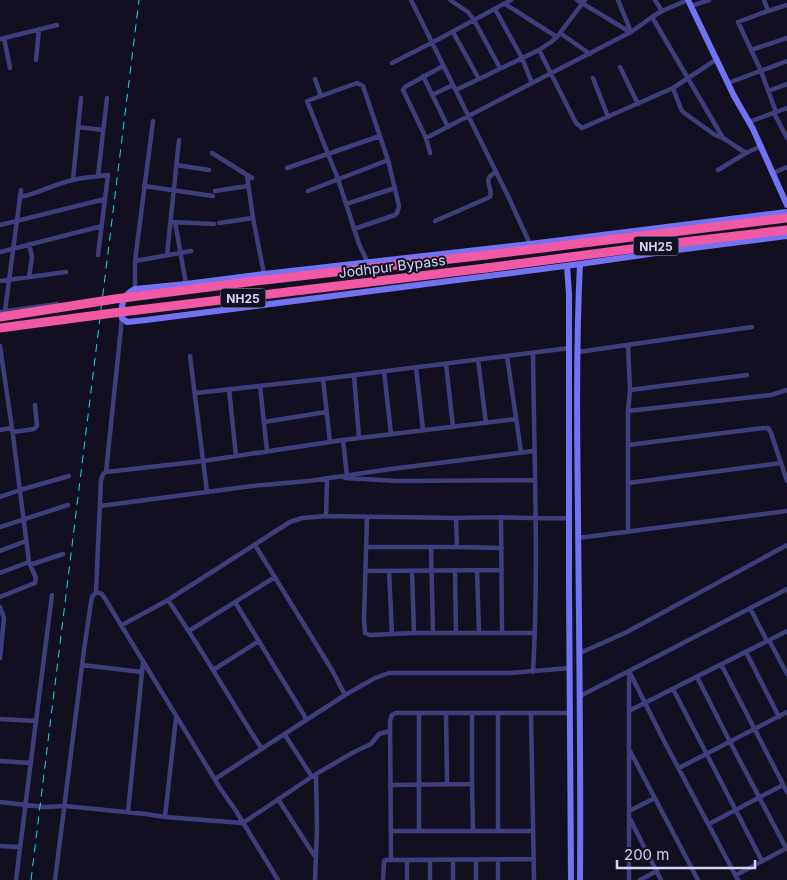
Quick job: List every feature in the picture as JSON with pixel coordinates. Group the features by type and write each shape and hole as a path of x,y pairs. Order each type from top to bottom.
{"highway":[{"path":"2,313 787,218"},
{"name":"Jodhpur Bypass","path":"0,328 787,230"}],"street":[{"path":"411,0 530,244"},
{"path":"450,0 468,12 474,20 500,68"},
{"path":"392,63 511,0"},
{"path":"577,0 584,2 631,32"},
{"path":"618,0 631,32"},
{"path":"655,0 662,11"},
{"path":"426,138 631,32 662,11 689,2 708,0"},
{"path":"764,0 768,11"},
{"path":"456,90 552,42 584,2"},
{"path":"689,2 761,146 772,173 784,192 787,205"},
{"path":"505,4 590,54"},
{"path":"787,5 738,22 787,138"},
{"path":"495,9 522,58 532,83"},
{"path":"652,17 723,138"},
{"path":"10,68 2,39 57,25"},
{"path":"36,60 39,29"},
{"path":"453,32 479,79"},
{"path":"751,50 787,38"},
{"path":"539,50 576,123 582,128 673,88 717,59"},
{"path":"728,83 787,61"},
{"path":"430,153 426,138 403,90 404,87 443,66"},
{"path":"620,67 638,104"},
{"path":"423,76 448,127"},
{"path":"593,78 608,117"},
{"path":"315,79 321,96"},
{"path":"354,229 397,214 399,206 388,160 360,84 354,84 307,102 338,179 354,229 359,244 368,263"},
{"path":"768,91 787,84"},
{"path":"432,95 453,85"},
{"path":"673,88 683,112 746,154"},
{"path":"73,180 81,98"},
{"path":"98,176 107,98"},
{"path":"749,122 787,108"},
{"path":"135,289 135,261 152,121"},
{"path":"78,127 103,130"},
{"path":"287,168 380,136"},
{"path":"167,255 173,222 179,140"},
{"path":"718,170 761,146"},
{"path":"212,153 249,176 248,186 264,274"},
{"path":"308,191 388,160"},
{"path":"176,165 209,170"},
{"path":"772,173 787,167"},
{"path":"435,221 490,197 488,180 496,172"},
{"path":"20,197 33,195 73,180 108,175 98,255"},
{"path":"144,186 212,196"},
{"path":"215,191 248,186"},
{"path":"346,204 394,188"},
{"path":"21,190 9,280 2,313 126,295"},
{"path":"0,225 105,199"},
{"path":"55,880 82,665 91,602 96,592 101,480 106,472 123,301 128,292 135,289 530,244 787,212"},
{"path":"173,222 217,223 253,218"},
{"path":"173,222 186,284"},
{"path":"0,252 102,226"},
{"path":"122,318 127,322 146,320 787,236"},
{"path":"29,244 32,257 30,277"},
{"path":"135,261 191,251"},
{"path":"580,264 578,304 580,880"},
{"path":"567,266 570,294 571,880"},
{"path":"0,281 66,272"},
{"path":"578,352 752,327"},
{"path":"628,345 630,390 628,411 628,531"},
{"path":"0,346 26,541 30,564 36,578 35,583 0,598"},
{"path":"196,393 570,348"},
{"path":"533,353 535,480 535,634 533,672"},
{"path":"190,356 207,492"},
{"path":"508,356 522,452"},
{"path":"478,360 486,423"},
{"path":"446,364 453,427"},
{"path":"416,367 423,430"},
{"path":"384,371 391,434"},
{"path":"354,375 359,438"},
{"path":"630,390 747,375"},
{"path":"322,379 330,442"},
{"path":"260,386 267,451"},
{"path":"229,389 236,456"},
{"path":"628,411 771,395 787,390"},
{"path":"0,430 34,428 37,426 35,405"},
{"path":"264,422 326,412"},
{"path":"106,472 236,456 343,440 516,420"},
{"path":"628,445 768,428 787,481"},
{"path":"343,440 347,476"},
{"path":"100,506 327,479 534,450"},
{"path":"628,483 781,464"},
{"path":"0,497 69,476"},
{"path":"336,477 398,481 535,480"},
{"path":"326,516 327,479"},
{"path":"0,527 68,505"},
{"path":"578,538 787,510"},
{"path":"122,625 168,600 290,522 302,518 326,516 570,518"},
{"path":"367,517 365,633 370,635 414,633 535,634"},
{"path":"501,517 502,633"},
{"path":"456,518 456,547"},
{"path":"0,551 26,541"},
{"path":"255,545 332,670 345,695"},
{"path":"580,653 626,632 787,545"},
{"path":"367,547 502,548"},
{"path":"431,547 433,634"},
{"path":"0,573 62,554"},
{"path":"455,570 456,633"},
{"path":"478,570 479,634"},
{"path":"366,571 502,570"},
{"path":"389,571 392,634"},
{"path":"412,571 414,633"},
{"path":"189,631 275,577"},
{"path":"580,696 787,589"},
{"path":"96,592 102,594 122,625 278,880"},
{"path":"16,880 52,595"},
{"path":"168,600 262,749"},
{"path":"235,602 306,720"},
{"path":"0,607 4,618 0,658"},
{"path":"750,608 787,674"},
{"path":"629,711 787,631"},
{"path":"213,670 258,640"},
{"path":"746,652 779,717"},
{"path":"128,812 143,661"},
{"path":"721,664 787,792"},
{"path":"82,665 142,672"},
{"path":"215,779 345,695 375,678 389,673 510,673 570,668"},
{"path":"629,671 737,877 787,848 697,677"},
{"path":"629,671 629,880"},
{"path":"673,689 762,861"},
{"path":"679,768 787,712"},
{"path":"391,860 390,721 392,715 396,713 570,713"},
{"path":"418,713 420,831"},
{"path":"446,713 447,784"},
{"path":"472,713 473,831"},
{"path":"498,713 498,831"},
{"path":"531,713 534,880"},
{"path":"165,817 177,716"},
{"path":"0,719 36,721"},
{"path":"0,802 44,807 65,806 243,823 314,776 371,744 379,734 390,731"},
{"path":"285,735 314,776 317,829 315,880"},
{"path":"629,749 698,880"},
{"path":"0,762 31,763"},
{"path":"390,785 472,784"},
{"path":"708,824 783,785"},
{"path":"629,811 655,798"},
{"path":"278,800 315,856"},
{"path":"629,817 661,880"},
{"path":"391,831 533,831"},
{"path":"0,846 20,847"},
{"path":"383,880 384,861 391,860 534,859"},
{"path":"407,860 407,880"},
{"path":"430,860 430,880"},
{"path":"453,860 453,880"},
{"path":"476,860 476,880"},
{"path":"498,860 498,880"},
{"path":"640,880 657,871"}],"railway":[{"path":"31,880 139,0"}]}
